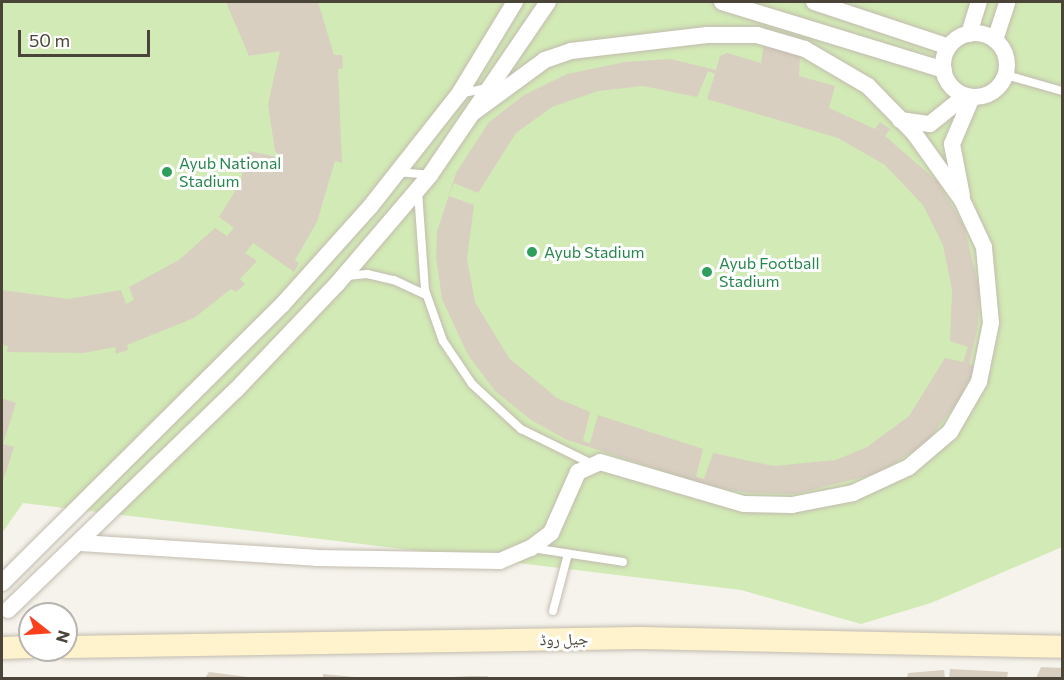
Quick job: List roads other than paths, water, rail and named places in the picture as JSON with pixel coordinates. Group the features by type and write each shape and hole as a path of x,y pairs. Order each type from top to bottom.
{"main road":[{"name":"جیل روڈ","path":"78,647 639,638 1062,647"},
{"path":"2,648 18,647"}],"street":[{"path":"2,584 282,305 397,172 459,94 515,2"},
{"path":"4,609 80,543 343,276 429,175 492,87 548,2"},
{"path":"722,2 944,70"},
{"path":"814,2 949,47"},
{"path":"969,97 951,86 944,70 949,47 969,34 979,2"},
{"path":"995,40 1007,2"},
{"path":"900,120 930,124 969,97 993,92 1006,75 1006,56 995,40 969,34"},
{"path":"80,543 316,558 500,561 531,548 551,533 578,472 600,462 744,504 792,504 852,494 909,467 951,432 979,382 991,323 984,247 962,200 900,120 868,86 805,49 757,35 707,35 572,51 545,60 474,112"},
{"path":"492,87 520,77"},
{"path":"962,200 952,144 969,97"}],"lane":[{"path":"1006,75 1062,91"},
{"path":"459,94 492,87"},
{"path":"397,172 429,175"},
{"path":"418,189 426,295 443,341 472,384 521,429 594,465"},
{"path":"343,276 376,276 426,295"},
{"path":"531,548 623,562"},
{"path":"553,610 568,554"}],"place":[{"name":"Ayub National Stadium","path":"167,172"},
{"name":"Ayub Stadium","path":"532,252"},
{"name":"Ayub Football Stadium","path":"707,272"}]}
